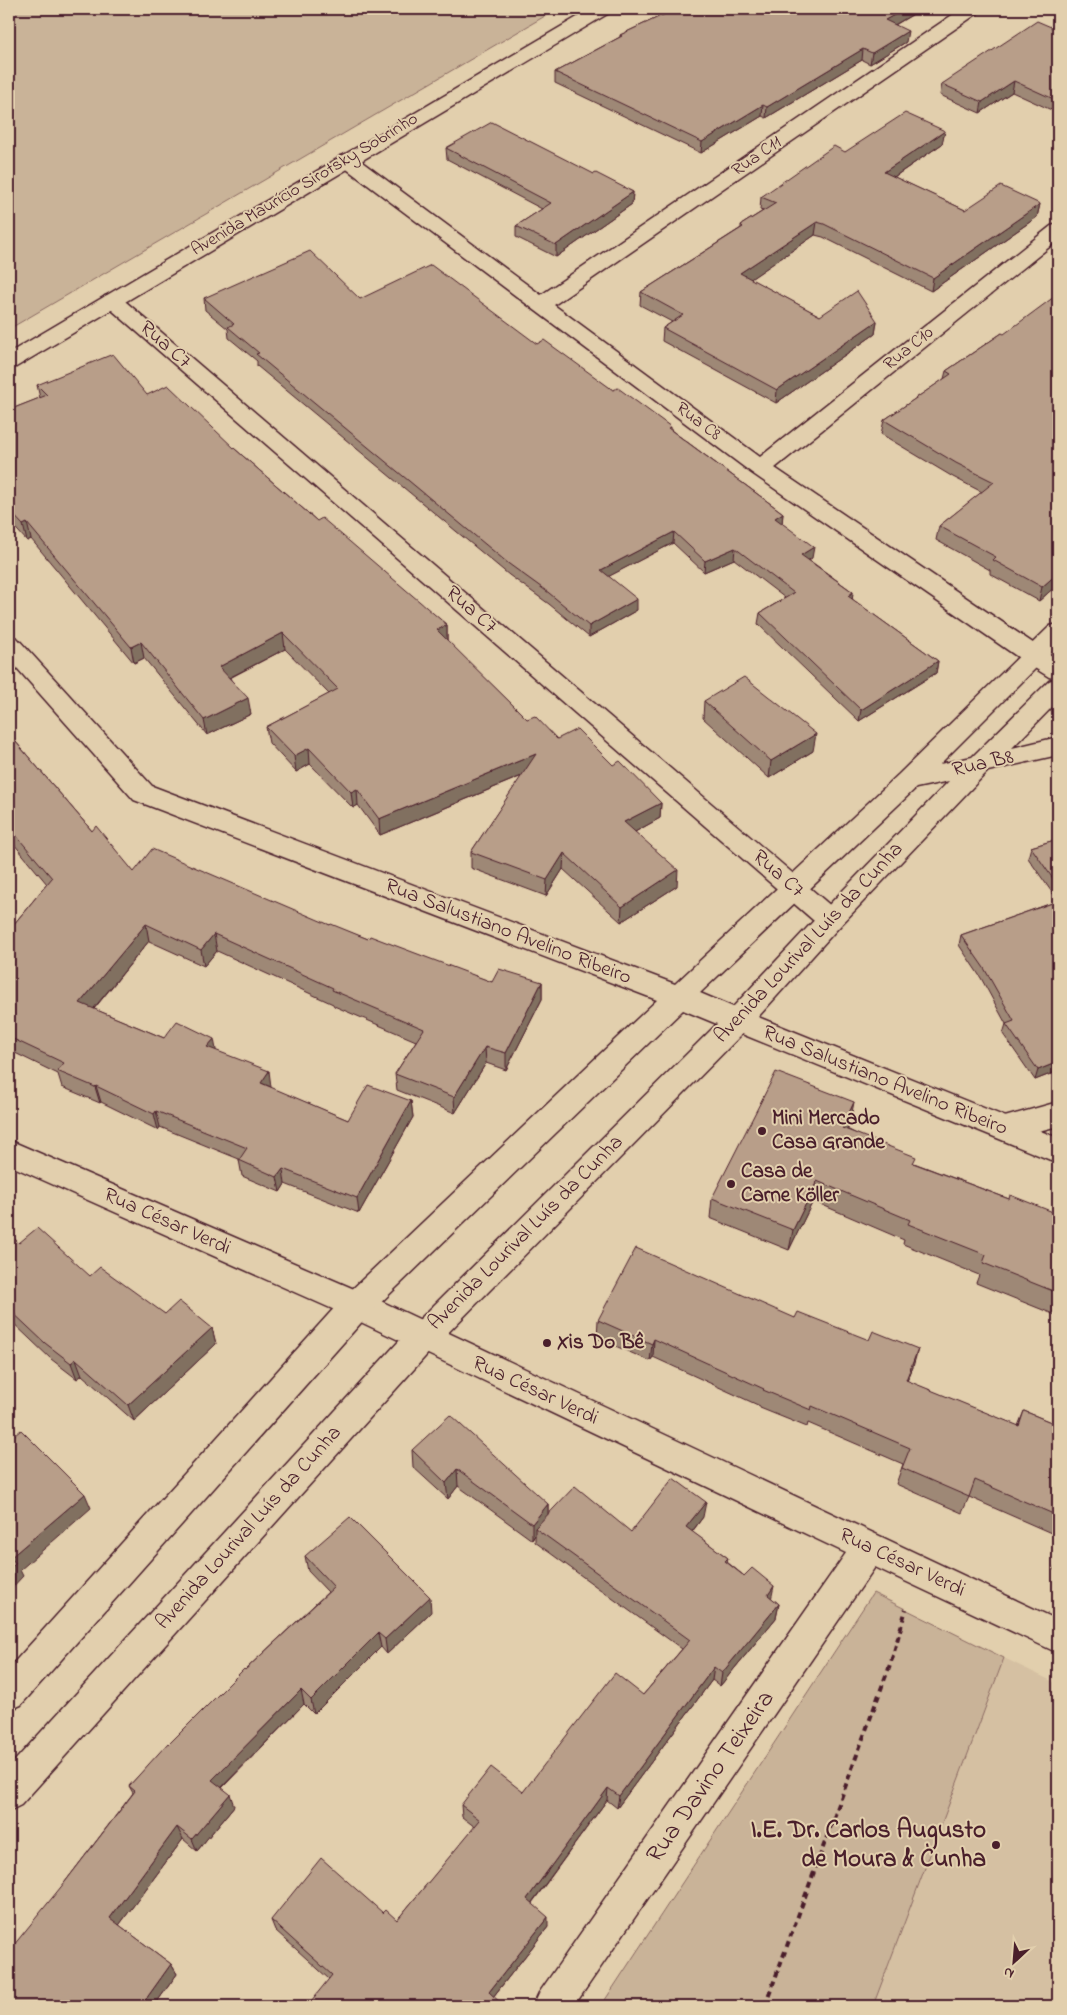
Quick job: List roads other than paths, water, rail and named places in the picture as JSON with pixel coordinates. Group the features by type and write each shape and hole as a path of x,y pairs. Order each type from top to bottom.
{"street":[{"name":"Avenida Maurício Sirotsky Sobrinho","path":"9,362 603,9"},
{"name":"Rua C11","path":"542,304 972,9"},
{"name":"Rua C8","path":"347,160 760,468 1033,656 1058,671"},
{"name":"Rua C10","path":"760,468 1058,230"},
{"name":"Rua C7","path":"112,300 830,920"},
{"name":"Avenida Lourival Luís da Cunha","path":"9,1693 356,1305 793,887 908,781 1058,632"},
{"name":"Rua Salustiano Avelino Ribeiro","path":"9,644 142,794 680,997 737,1022 1058,1150"},
{"name":"Avenida Lourival Luís da Cunha","path":"9,1793 422,1338 737,1022 830,920 979,765 1058,687"},
{"name":"Rua B8","path":"908,781 1058,746"},
{"path":"1004,1128 1058,1114"},
{"name":"Rua César Verdi","path":"9,1152 356,1305 422,1338 1058,1637"},
{"name":"Rua Davino Teixeira","path":"552,2006 869,1548"}],"place":[{"name":"Mini Mercado Casa Grande","path":"762,1131"},
{"name":"Casa de Carne Köller","path":"731,1184"},
{"name":"Xis Do Bê","path":"547,1343"},
{"name":"I.E. Dr. Carlos Augusto de Moura & Cunha","path":"996,1845"}]}
